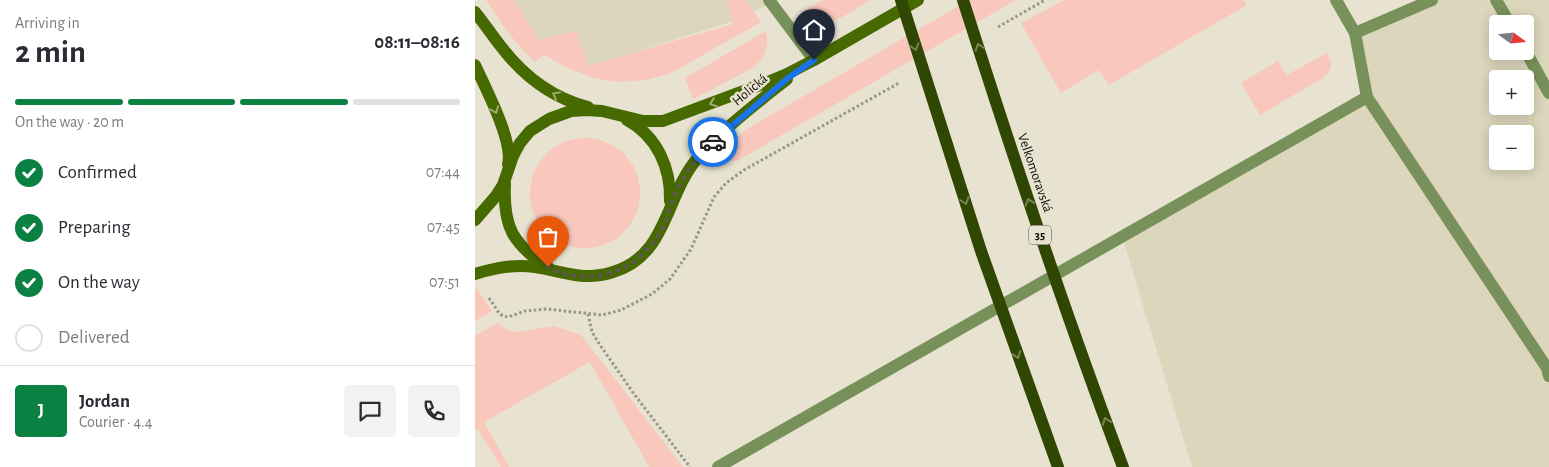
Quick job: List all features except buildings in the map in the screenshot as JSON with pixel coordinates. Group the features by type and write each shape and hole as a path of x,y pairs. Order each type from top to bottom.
{"main road":[{"path":"901,0 981,251 1058,467"},
{"name":"Velkomoravská","path":"963,0 1011,151 1123,467"}],"street":[{"name":"Holická","path":"475,220 496,196 503,184 506,171 521,143 530,131 559,114 571,111 602,111 643,121 663,121 768,82 810,62 918,0"},
{"path":"475,12 509,57 531,78 562,98 602,111"},
{"name":"Holická","path":"475,274 502,266 522,266 536,267 582,277 599,276 615,272 630,265 654,243 662,229 674,196 689,169 705,149 771,92 810,62"},
{"path":"475,65 505,138 509,160 506,171"},
{"name":"Holická","path":"619,116 642,130 663,159 670,185 670,201 667,216"},
{"name":"Holická","path":"506,171 505,215 516,240 535,259 548,267 566,274"}],"lane":[{"path":"769,0 810,62"},
{"path":"1336,0 1355,33 1367,97 1547,368 1549,376"},
{"path":"1355,33 1432,0"},
{"path":"1496,0 1505,15"},
{"path":"1531,60 1549,92"},
{"path":"727,465 1367,97"}],"path":[{"path":"994,29 1045,0"},
{"path":"485,292 503,316 508,317 525,311 546,309 602,315 621,310 652,294 670,279 691,249 714,197 726,183 745,170 899,82"},
{"path":"587,314 592,332 600,345 634,394 690,467"}],"shaded area":[{"path":"486,0 514,0 539,40 576,31 588,66 733,24 726,0 743,0 761,22 668,74 646,80 617,82 594,78 565,67 545,55 535,62 515,41"},
{"path":"512,0 779,0 730,22 587,67 539,42"},
{"path":"824,0 870,0 845,16 826,23 808,20 801,12"},
{"path":"969,0 1016,0 737,161 726,160 720,156 730,143 747,129"},
{"path":"1065,0 1244,0 1247,5 1109,85 1099,70 1061,93 1021,23"},
{"path":"1432,0 1549,0 1549,467 1192,467 1122,236 1367,97 1355,33"},
{"path":"766,31 767,47 763,56 753,68 693,99 685,78"},
{"path":"1327,53 1331,64 1326,76 1260,115 1241,83 1278,61 1287,75"},
{"path":"585,138 606,142 624,154 636,172 640,193 636,214 624,232 606,244 585,248 564,244 546,232 534,214 530,193 534,172 546,154 564,142"},
{"path":"475,286 492,311 475,321"},
{"path":"497,323 509,331 517,332 554,326 581,335 683,467 649,467 590,362 484,422 509,467 501,467 478,429 475,430 475,336"}],"way so far":[{"path":"548,267 566,274 582,277 599,276 615,272 630,265 654,243 662,229 674,196 689,169 713,142"}],"route":[{"path":"713,142 757,103 814,60"}]}
